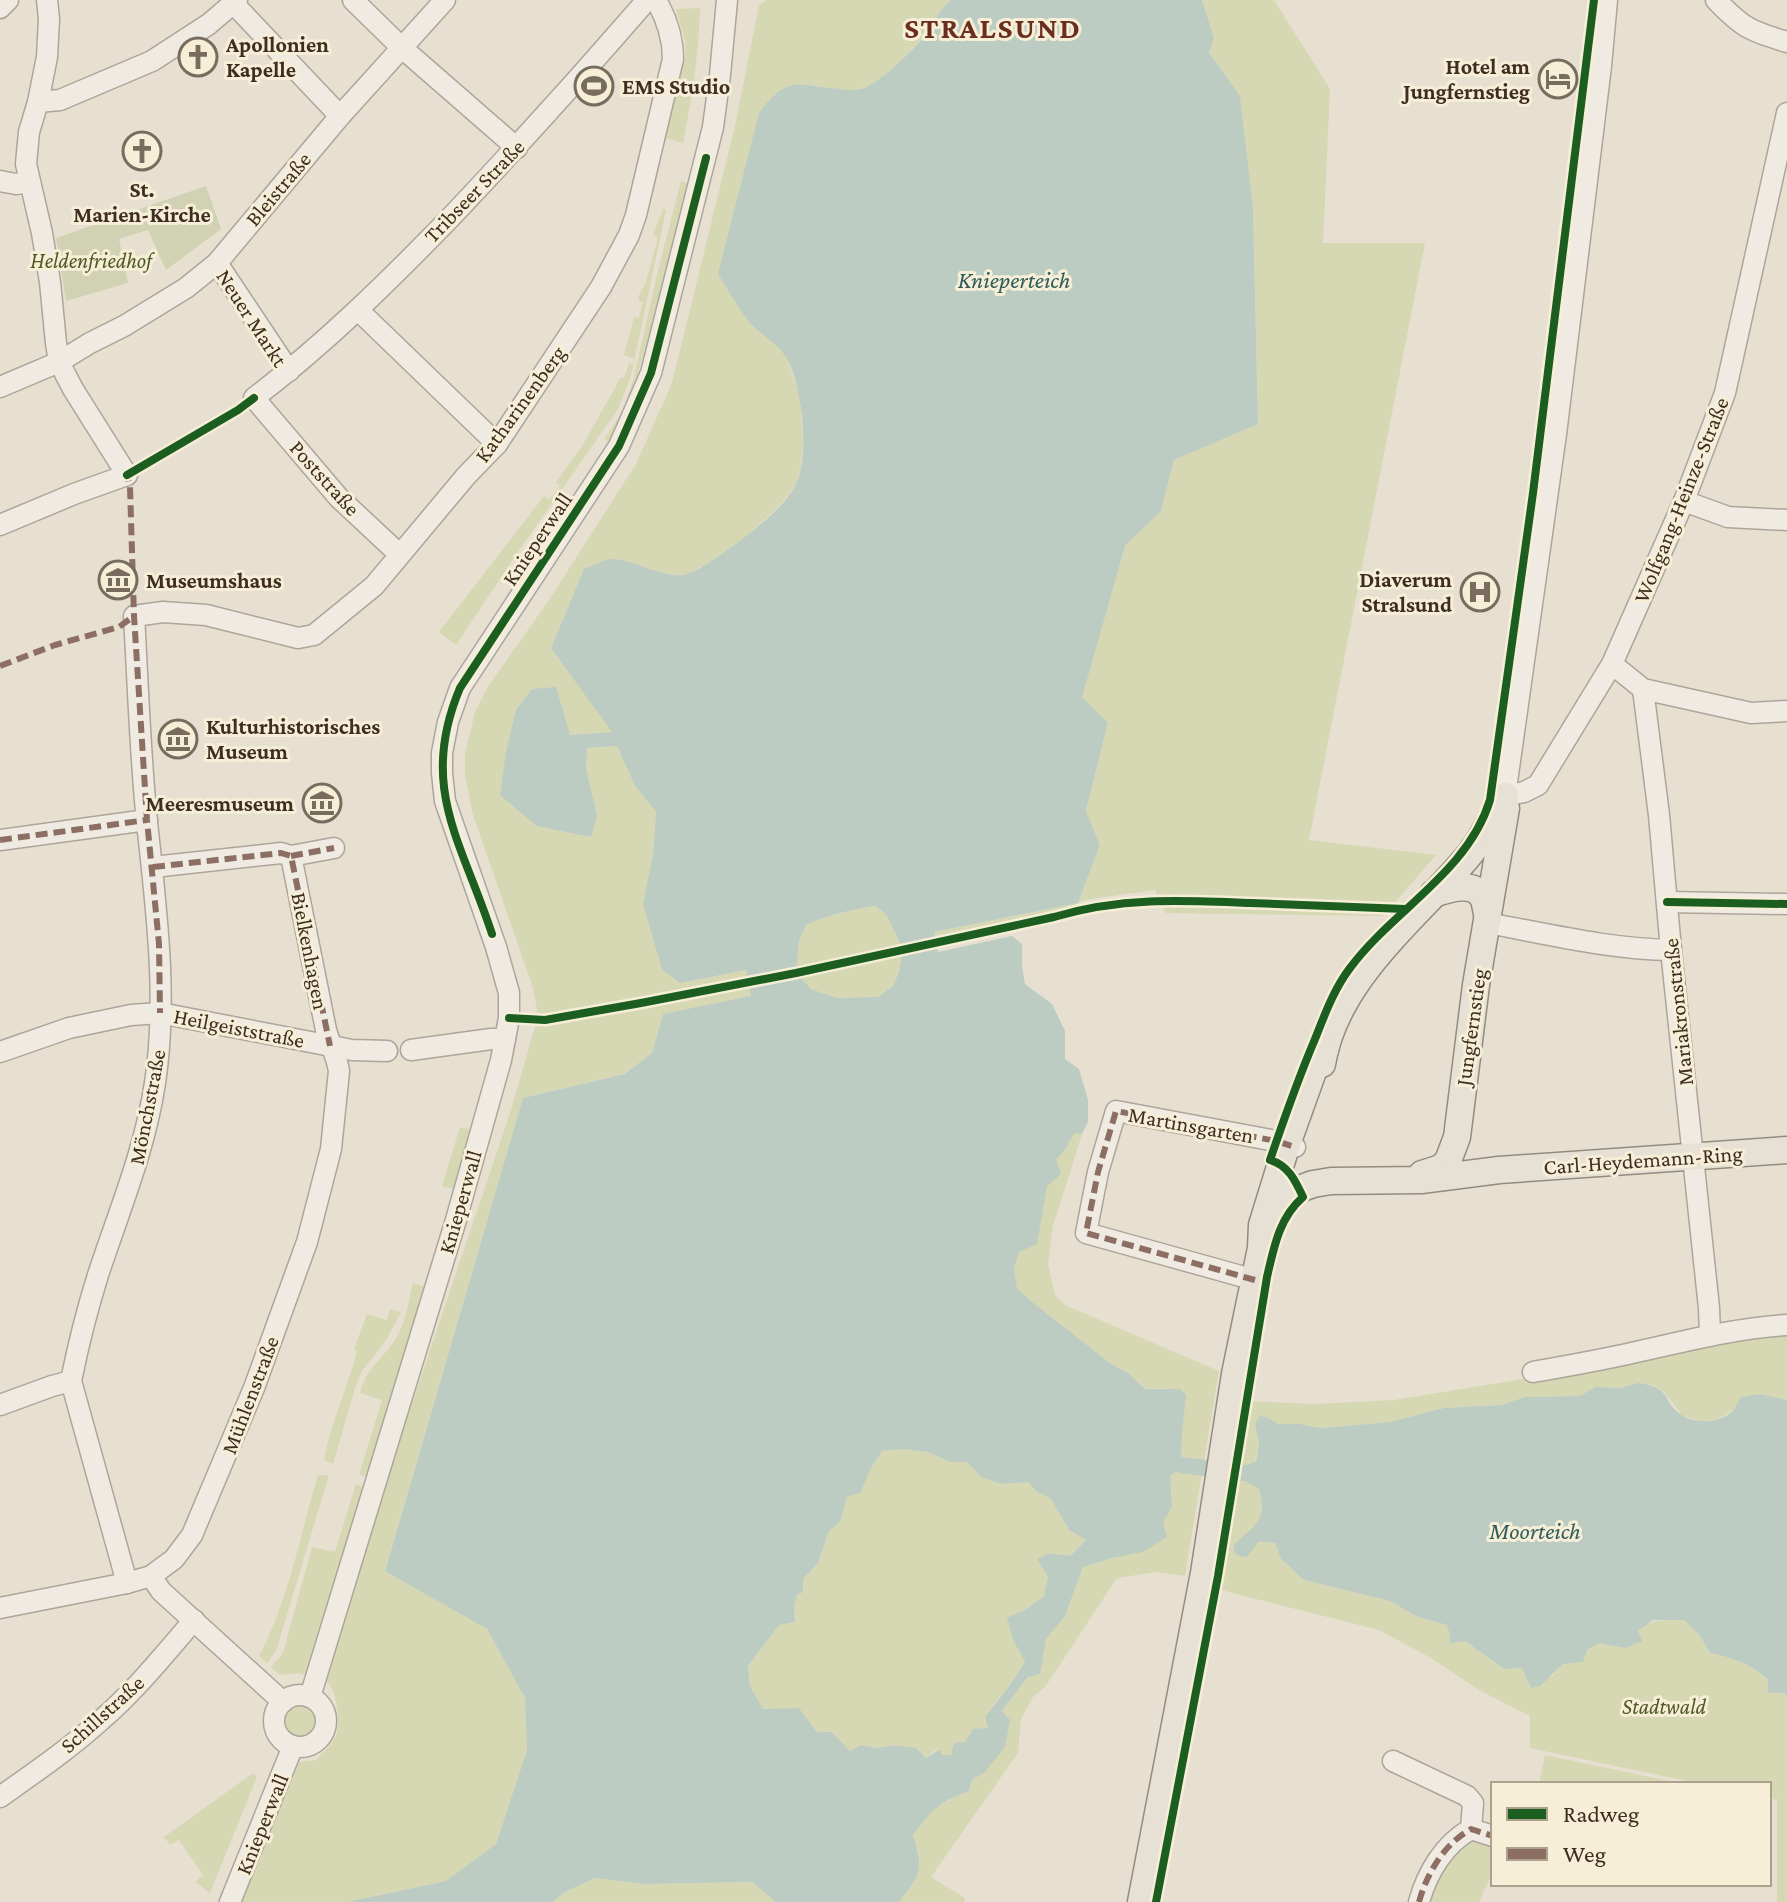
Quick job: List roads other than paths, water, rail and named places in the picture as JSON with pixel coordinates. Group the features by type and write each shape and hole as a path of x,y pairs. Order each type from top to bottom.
{"main road":[{"path":"1141,1902 1204,1573 1235,1374 1261,1248 1262,1225 1321,1069 1325,1050 1351,990 1405,925 1471,854 1505,796"},
{"name":"Jungfernstieg","path":"1457,1137 1476,985 1507,806 1505,796"},
{"path":"1433,894 1453,888 1474,890 1484,900 1487,921"},
{"path":"1457,1137 1474,1160 1499,1170"},
{"name":"Carl-Heydemann-Ring","path":"1394,1180 1441,1168 1448,1161 1457,1137"},
{"path":"1291,1145 1303,1169 1331,1181"},
{"name":"Carl-Heydemann-Ring","path":"1261,1248 1282,1200 1299,1188 1331,1181 1421,1180 1499,1170 1787,1150"}],"street":[{"path":"0,8 8,0"},
{"path":"0,525 127,475 59,362 42,233 26,164 29,132 47,57 47,0"},
{"path":"353,0 401,47 517,148"},
{"name":"Bleistraße","path":"217,263 340,116 445,0"},
{"name":"Tribseer Straße","path":"289,371 358,310 426,243 517,148 647,0"},
{"name":"Katharinenberg","path":"134,616 163,612 206,615 298,638 314,635 374,586 466,476 497,444 601,287 629,235 653,152 673,59 670,31 656,0"},
{"name":"Knieperwall","path":"283,1702 278,1707 274,1722 280,1737 293,1746 302,1747 318,1740 326,1725 326,1716 323,1708 310,1697 456,1220 493,1089 509,1018 509,993 485,912 448,813 442,773 444,740 453,705 460,688 619,446 651,373 713,127 727,0"},
{"name":"Jungfernstieg","path":"1505,796 1558,419 1607,0"},
{"path":"1716,0 1738,22 1755,33 1787,42"},
{"path":"38,102 60,100 152,61 209,24 235,2 340,116"},
{"name":"Wolfgang-Heinze-Straße","path":"1505,796 1538,785 1612,664 1684,501 1725,393 1787,113"},
{"path":"0,181 16,184 29,182"},
{"name":"Neuer Markt","path":"0,387 59,362 186,288 217,263 289,371 254,398"},
{"path":"358,310 497,444"},
{"name":"Poststraße","path":"254,398 339,498 399,554"},
{"path":"1684,501 1728,517 1787,520"},
{"name":"Mönchstraße","path":"127,1583 71,1381 98,1276 136,1169 155,1086 160,1042 159,944 147,820 134,616"},
{"path":"1612,664 1643,689 1751,713 1787,711"},
{"name":"Mariakronstraße","path":"1643,689 1659,815 1710,1336"},
{"path":"0,840 147,820"},
{"path":"153,867 281,853 291,856 334,848"},
{"name":"Bielkenhagen","path":"291,856 330,1046"},
{"path":"1667,902 1787,904"},
{"path":"1487,921 1641,950 1671,950"},
{"name":"Heilgeiststraße","path":"0,1052 69,1028 131,1015 160,1013 352,1050 387,1051"},
{"path":"411,1050 505,1039"},
{"name":"Mühlenstraße","path":"0,1608 151,1576 174,1559 192,1535 249,1401 307,1242 331,1149 339,1071 337,1058 330,1046"},
{"name":"Martinsgarten","path":"1255,1280 1081,1232 1116,1111 1291,1145"},
{"path":"1533,1372 1710,1336 1787,1325"},
{"path":"0,1405 71,1381"},
{"path":"151,1576 161,1591 283,1702 296,1695 310,1697"},
{"name":"Schillstraße","path":"0,1797 102,1720 135,1688 194,1620"},
{"name":"Knieperwall","path":"230,1902 293,1746"},
{"path":"1393,1761 1467,1796 1473,1803 1471,1829"},
{"path":"1419,1902 1423,1886 1440,1857 1458,1836 1471,1829 1491,1835"}],"water":[{"name":"Knieperteich","path":"950,0 1202,0 1214,38 1209,52 1240,96 1253,207 1258,424 1174,460 1161,511 1125,546 1082,697 1108,723 1086,811 1100,845 1078,903 934,932 938,952 1012,936 1022,944 1025,984 1052,1004 1065,1031 1065,1059 1079,1069 1088,1100 1088,1122 1082,1134 1074,1133 1056,1160 1061,1174 1047,1186 1037,1244 1019,1252 1014,1268 1017,1288 1145,1389 1180,1389 1186,1395 1181,1465 1170,1477 1172,1507 1163,1522 1167,1537 1143,1552 1083,1567 1065,1616 1046,1639 1040,1674 1028,1677 1002,1711 1010,1720 1005,1747 984,1773 973,1779 968,1792 936,1808 913,1835 919,1856 918,1871 899,1902 776,1902 752,1882 643,1884 595,1878 565,1892 553,1902 347,1902 446,1881 496,1844 527,1750 525,1698 487,1629 385,1571 523,1098 624,1074 652,1053 663,1014 751,996 746,970 680,983 662,969 643,904 653,855 656,811 635,786 617,746 587,748 586,767 597,816 591,837 537,826 500,795 516,710 532,689 556,687 570,735 612,732 551,648 584,569 613,559 667,574 691,573 755,529 792,491 800,472 803,439 800,403 792,371 780,349 747,319 718,274 759,113 778,92 795,85 852,90 871,85 916,46","holes":["875,906 886,914 900,943 902,954 893,986 878,997 837,998 811,989 796,972 799,941 806,925 839,913","904,1449 928,1452 950,1462 967,1462 981,1477 1001,1484 1028,1482 1036,1491 1051,1499 1069,1530 1086,1540 1070,1556 1049,1553 1037,1559 1048,1577 1044,1596 1007,1618 1013,1640 1025,1662 985,1717 988,1728 973,1729 965,1742 954,1743 951,1755 942,1755 940,1749 926,1758 916,1748 894,1745 878,1748 861,1745 850,1751 832,1732 817,1732 799,1708 763,1709 750,1686 748,1666 779,1625 795,1622 794,1605 797,1595 803,1592 803,1579 818,1563 829,1531 840,1522 847,1497 860,1493 882,1451"]},
{"name":"Moorteich","path":"1638,1383 1662,1391 1675,1410 1687,1418 1700,1421 1725,1416 1741,1397 1760,1394 1787,1400 1787,1697 1784,1693 1768,1693 1768,1679 1755,1669 1710,1653 1700,1636 1684,1620 1653,1620 1638,1631 1642,1641 1625,1648 1599,1643 1587,1650 1583,1662 1563,1664 1540,1686 1531,1688 1522,1668 1504,1669 1465,1641 1449,1643 1447,1625 1418,1617 1390,1601 1304,1580 1281,1559 1275,1543 1258,1542 1247,1557 1236,1555 1233,1546 1257,1522 1262,1509 1259,1489 1242,1479 1245,1466 1256,1461 1259,1442 1255,1424 1260,1416 1278,1424 1322,1428 1390,1422 1444,1408 1501,1405 1525,1397 1580,1396 1595,1387 1621,1388"}],"waterway":[{"path":"1181,1465 1244,1473"}],"place":[{"name":"Apollonien Kapelle","path":"198,57"},
{"name":"Hotel am Jungfernstieg","path":"1558,79"},
{"name":"EMS Studio","path":"594,86"},
{"name":"St. Marien-Kirche","path":"142,151"},
{"name":"Museumshaus","path":"118,580"},
{"name":"Diaverum Stralsund","path":"1480,592"},
{"name":"Kulturhistorisches Museum","path":"178,739"},
{"name":"Meeresmuseum","path":"322,803"}],"district":[{"name":"STRALSUND","path":"993,27"}],"park label":[{"name":"Heldenfriedhof","path":"91,260"},
{"name":"Stadtwald","path":"1664,1706"}]}
